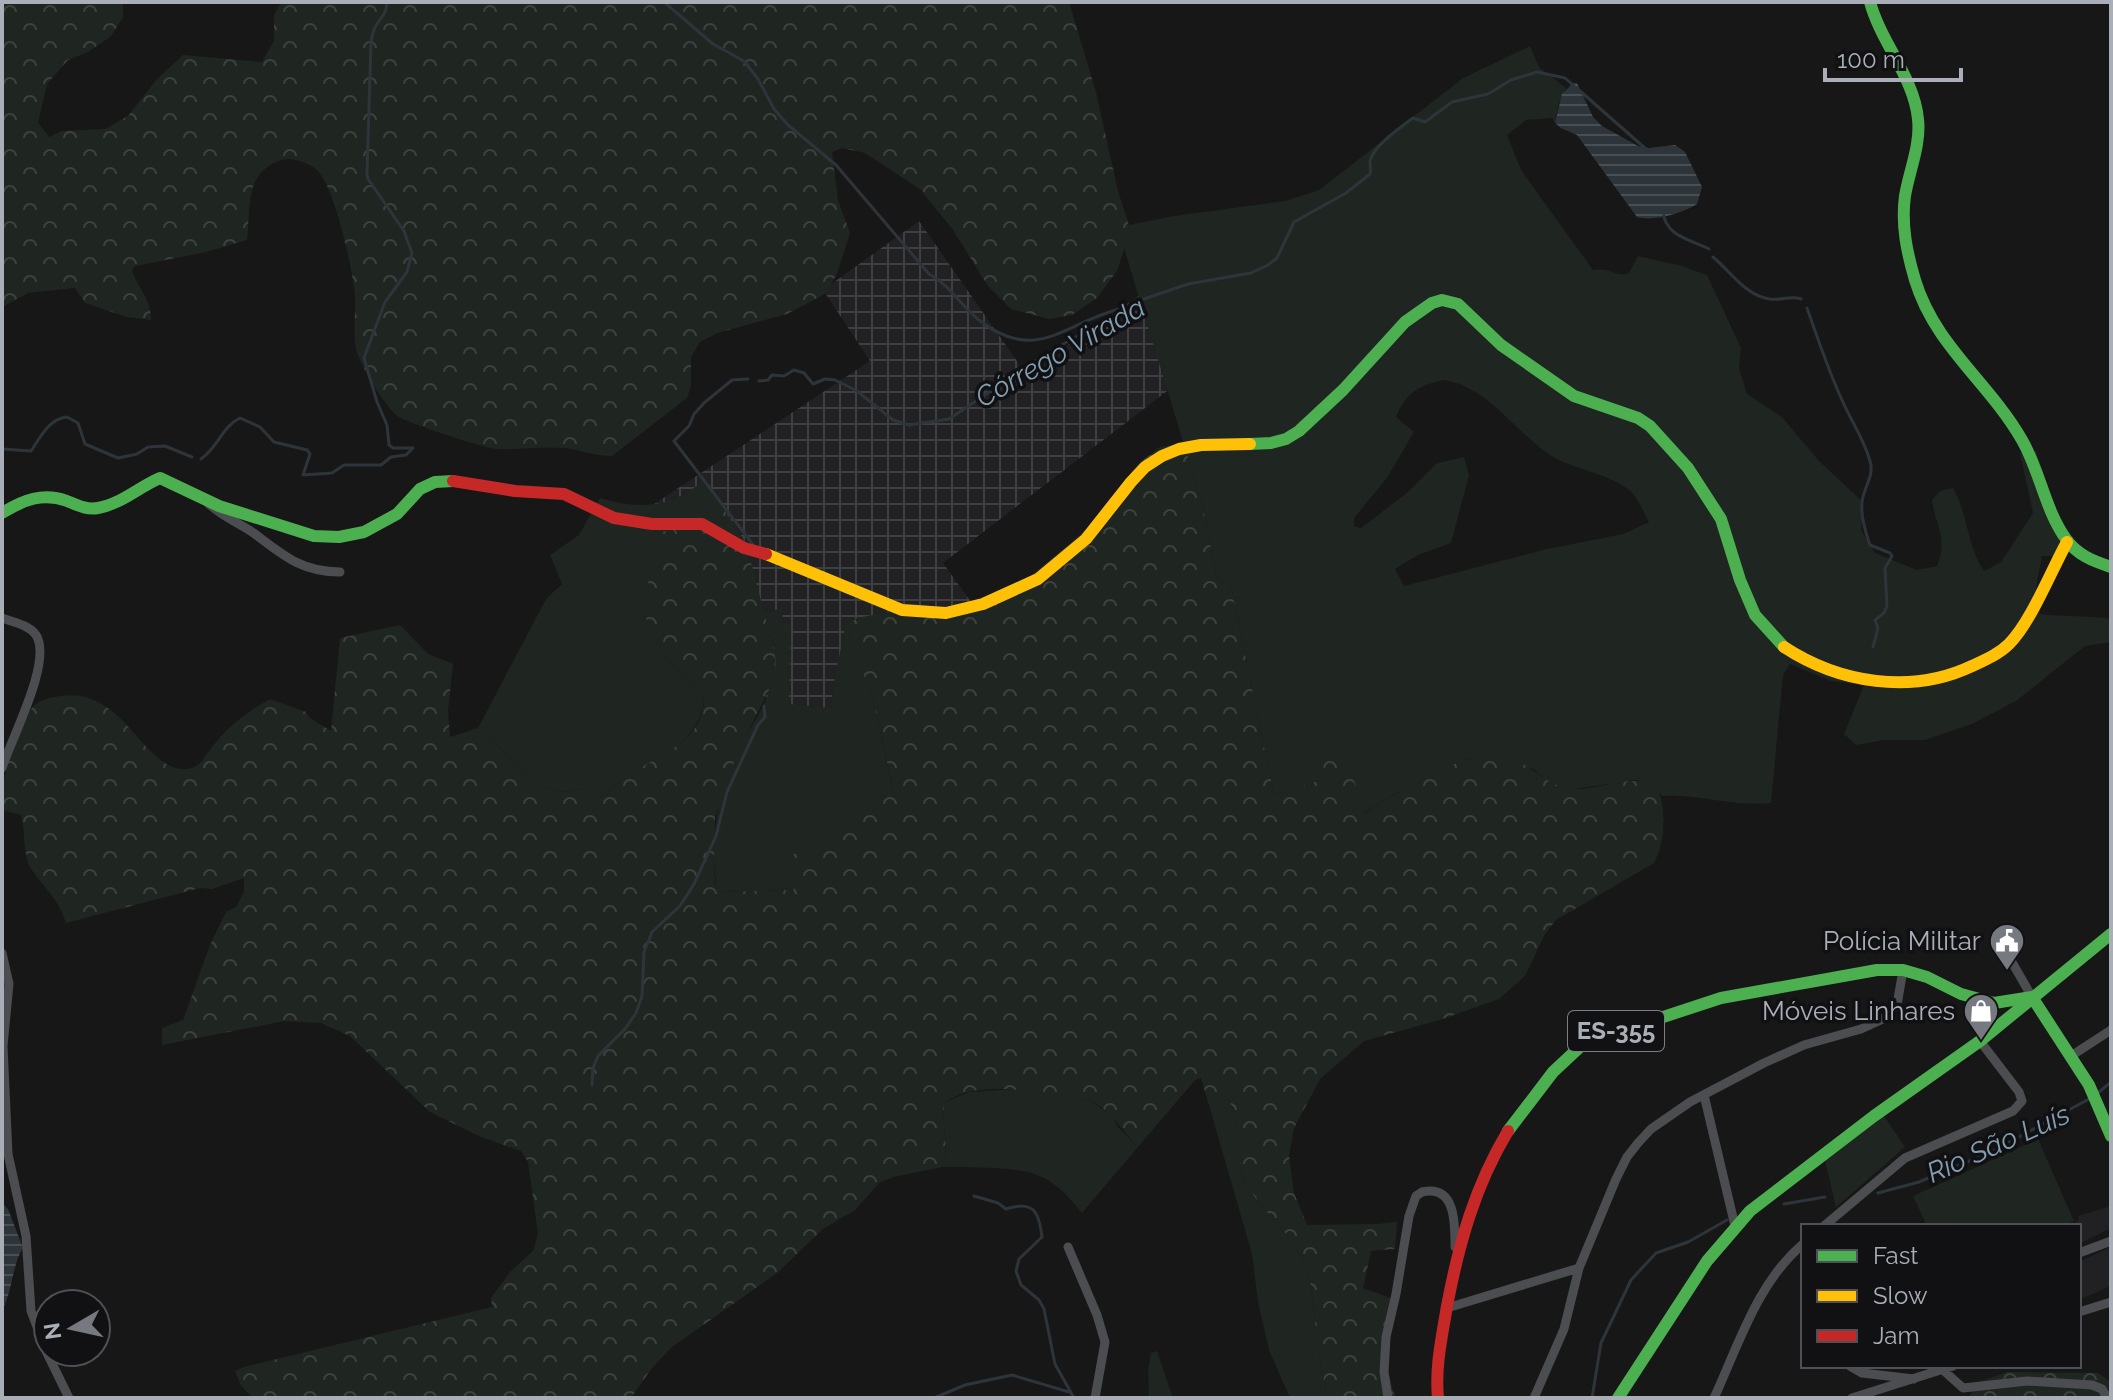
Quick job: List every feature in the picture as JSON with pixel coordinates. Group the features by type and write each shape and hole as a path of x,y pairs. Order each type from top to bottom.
{"street":[{"path":"1870,2 1879,30 1911,92 1918,117 1916,147 1903,218 1911,263 1923,303 1940,337 1979,378 2021,438 2041,479 2058,530 2082,557 2111,567"},
{"path":"2,513 24,500 44,495 83,508 96,509 160,478 205,500 314,536 339,537 364,532 397,514 420,489 435,482 456,481 515,491 564,494 614,518 652,524 696,522 744,548 775,557 902,610 946,613 983,604 1038,579 1086,539 1131,482 1145,467 1162,456 1201,445 1271,443 1299,431 1343,390 1405,322 1432,303 1442,300 1458,304 1501,345 1562,389 1593,404 1638,418 1650,426 1688,468 1721,519 1740,580 1755,615 1785,648 1816,664 1860,679 1900,684 1947,678 1981,662 2008,645 2020,630 2067,542"},
{"path":"205,500 217,512 304,567 320,572 340,572"},
{"path":"2,618 31,630 40,643 37,674 2,768"},
{"path":"1618,1398 1707,1261 1735,1226 1761,1201 1980,1041 2111,934"},
{"path":"2,953 9,984 3,1046 8,1154 26,1236 31,1311 41,1340 69,1398"},
{"path":"2009,957 2089,1085 2110,1132"},
{"path":"1534,1398 1564,1329 1579,1268 1627,1157 1651,1129 1704,1095 1804,1045 1861,1029 1883,1019 1897,1005 1903,970"},
{"name":"ES-355","path":"1438,1398 1436,1384 1454,1267 1478,1187 1522,1110 1569,1054 1584,1043 1721,998 1867,972 1903,970 1927,977 1961,994 1994,1003 2032,997"},
{"path":"1981,1000 1990,1031"},
{"path":"2071,1056 2111,1030"},
{"path":"1826,1224 1905,1158 2021,1105 2019,1092 1980,1041"},
{"path":"1704,1095 1735,1226"},
{"path":"1388,1398 1384,1372 1386,1337 1409,1216 1416,1196 1422,1192 1430,1190 1442,1194 1451,1206 1455,1221 1454,1267"},
{"path":"2081,1252 2111,1241"},
{"path":"1714,1398 1762,1293 1776,1271 1801,1246"},
{"path":"1068,1247 1104,1333 1105,1350 1095,1398"},
{"path":"1447,1308 1579,1268"},
{"path":"2081,1311 2111,1302"},
{"path":"1853,1368 1862,1373 1918,1379"},
{"path":"1852,1398 1948,1368"},
{"path":"1943,1370 1963,1388 2027,1381 2092,1385 2102,1389 2107,1398"}],"shaded area":[{"path":"1577,83 1593,117 1602,126 1638,146 1675,145 1685,152 1702,187 1697,204 1668,216 1637,217 1577,135 1555,123 1562,94"},
{"path":"919,221 1026,374 1150,288 1205,362 943,563 979,613 793,742 648,508 870,361 823,290"},
{"path":"2,1203 8,1209 23,1248 2,1310"},
{"path":"2111,1206 2111,1228 2081,1243 2081,1224 2075,1222 2079,1220 2078,1216"},
{"path":"2111,1247 2111,1286 2081,1299 2081,1261"}],"green space":[{"path":"2,2 123,3 123,18 110,37 88,52 68,60 47,84 38,123 49,137 62,131 105,129 128,116 157,79 183,55 262,62 274,41 274,15 281,2 1069,2 1096,92 1118,191 1129,225 1127,240 1117,271 1097,298 1072,315 1049,319 1011,309 988,286 953,230 920,189 865,153 842,148 832,152 838,200 850,233 837,274 825,294 787,314 717,333 700,342 691,357 691,386 687,398 612,456 564,448 490,448 405,420 381,396 357,352 354,285 332,199 318,171 298,161 287,159 276,162 257,178 250,198 247,240 206,252 135,266 132,270 147,299 151,320 127,317 85,303 75,288 28,293 2,307"},
{"path":"1530,46 1539,67 1566,88 1555,123 1552,118 1526,120 1507,135 1521,170 1593,270 1629,273 1638,256 1707,275 1741,348 1739,368 1747,394 1782,417 1819,461 1863,502 1861,530 1875,553 1917,570 1937,566 1941,540 1932,500 1940,491 1953,488 1984,571 2001,562 2033,513 2020,453 2036,451 2057,513 2061,556 2042,556 2036,588 2040,614 2111,619 2111,642 2085,646 2016,701 1972,724 1925,740 1884,740 1856,745 1844,734 1864,685 1831,681 1790,664 1783,675 1771,803 1662,796 1653,786 1636,780 1568,790 1547,781 1533,769 1470,758 1398,792 1364,813 1343,749 1324,779 1274,795 1231,586 1217,580 1203,507 1124,248 1129,225 1285,201 1319,190 1463,78","holes":["1444,380 1460,384 1489,402 1555,458 1612,480 1629,490 1649,522 1623,534 1547,549 1404,586 1395,569 1418,555 1451,543 1469,475 1464,457 1437,463 1408,492 1361,528 1354,526 1354,518 1387,478 1414,432 1396,417 1404,401 1421,387 1435,382"]},
{"path":"1184,443 1203,507 1217,580 1231,586 1274,795 1324,779 1323,757 1343,748 1365,813 1439,770 1487,755 1509,757 1564,788 1592,788 1638,781 1650,785 1659,794 1663,810 1662,837 1654,863 1556,920 1545,934 1525,976 1499,999 1443,1019 1364,1041 1320,1079 1294,1128 1289,1156 1294,1193 1307,1225 1397,1222 1395,1249 1371,1251 1363,1288 1393,1299 1386,1364 1395,1398 1327,1398 1306,1266 1289,1237 1257,1200 1244,1179 1235,1116 1226,1095 1206,1095 1201,1078 1195,1080 1138,1147 1109,1114 1088,1100 990,1089 959,1095 945,1102 946,1151 942,1167 879,1183 855,1210 823,1229 777,1273 672,1347 652,1368 631,1398 253,1398 241,1386 235,1371 492,1307 491,1298 510,1272 533,1251 538,1234 528,1162 521,1151 481,1137 430,1112 350,1036 321,1023 284,1021 162,1045 162,1028 183,1020 210,945 226,912 236,907 244,892 244,878 212,889 200,888 66,923 56,901 29,864 21,815 2,810 7,764 32,708 55,697 79,696 99,702 116,714 157,757 171,766 187,769 195,767 237,721 270,699 306,712 331,731 340,638 400,625 428,654 453,664 448,711 450,737 478,728 539,784 560,792 584,789 607,795 631,773 679,745 701,717 704,698 665,657 641,608 657,551 657,533 703,523 719,502 746,543 775,655 773,682 736,756 715,818 714,873 717,892 794,890 789,857 894,793 873,699 845,626 857,618 892,611 942,611 979,601 1021,584 1088,528 1139,463 1160,447"},
{"path":"704,480 719,502 703,523 657,533 657,551 642,607 665,657 704,698 696,725 669,753 624,778 607,795 584,789 560,792 539,784 478,728 546,599 562,584 550,555 579,535 600,498 629,504 655,504 680,496"},
{"path":"783,608 782,623 791,623 789,704 831,708 845,626 873,699 894,794 854,820 795,890 717,892 714,840 723,792 741,746 773,682 775,655 763,613"},
{"path":"1016,1089 1091,1101 1112,1116 1118,1127 1138,1147 1082,1213 1055,1185 1033,1174 994,1168 942,1167 946,1151 945,1102 969,1092"},
{"path":"1206,1095 1226,1095 1235,1117 1244,1179 1257,1200 1289,1237 1306,1266 1327,1398 1290,1398 1269,1350 1258,1302 1252,1254"},
{"path":"1882,1113 1905,1147 1836,1207 1824,1156"},
{"path":"2038,1139 2074,1221 2067,1224 1926,1224 1913,1196"},
{"path":"1157,1351 1173,1398 1149,1398 1148,1370 1151,1353"},
{"path":"2007,1372 2098,1373 2111,1382 2111,1398 1968,1398 1979,1382"}],"waterway":[{"path":"387,2 371,42 367,174 404,231 412,253 407,272 385,302 364,358 387,425 389,445 393,448 413,448"},
{"path":"664,2 713,44 744,61 774,109 788,125 836,165 929,274 943,283 979,320 1000,333 1035,340 1123,308"},
{"name":"Córrego Virada","path":"759,381 768,380 772,375 784,376 794,370 804,373 813,384 825,379 835,380 857,391 893,420 909,425 949,419 1044,355 1141,300 1188,284 1251,273 1268,265 1277,258 1294,222 1346,193 1370,174 1370,161 1376,149 1413,118 1425,122 1452,102 1488,94 1511,80 1537,72 1565,78 1574,86"},
{"name":"Córrego Virada","path":"1580,91 1646,149"},
{"path":"1663,211 1673,231 1709,249"},
{"path":"1713,257 1745,288 1760,297 1801,299"},
{"path":"1807,308 1832,377 1870,461 1862,508 1870,545 1892,556 1885,568 1887,606 1875,620 1878,628 1873,647"},
{"path":"748,379 732,380 704,403 689,426 674,441 754,546"},
{"name":"Córrego Virada","path":"2,449 31,451 50,425 67,417 78,423 85,444 118,458 137,454 148,447 165,446 192,457"},
{"name":"Córrego Virada","path":"201,459 229,426 240,418 260,427 274,442 307,450 310,454 303,475 332,473 344,465 381,465 391,457 406,455 413,448"},
{"path":"592,1085 593,1068 598,1056 636,1013 642,996 644,952 652,932 680,906 694,884 716,836 727,792 758,725 765,717 764,706"},
{"name":"Rio São Luís","path":"2099,1092 2111,1082"},
{"name":"Rio São Luís","path":"1878,1193 1919,1182 1993,1151 2089,1099"},
{"path":"974,1196 998,1203 1006,1209 1029,1207 1037,1215 1042,1237 1019,1259 1016,1271 1021,1285 1039,1300 1044,1309 1055,1364 1074,1398"},
{"name":"Rio São Luís","path":"1784,1204 1825,1197"},
{"name":"Rio São Luís","path":"1592,1398 1601,1343 1631,1280 1656,1253 1688,1242 1727,1220"},
{"path":"934,1398 965,1385 1012,1375 1069,1392"}],"traffic: fast":[{"path":"1870,2 1904,74 1918,119 1918,138 1905,196 1904,218 1910,260 1924,303 1935,325 1994,399 2022,440 2053,516 2070,545 2092,560 2111,567"},
{"path":"1250,444 1271,443 1299,431 1343,390 1405,322 1432,303 1442,300 1458,304 1501,345 1574,396 1638,418 1650,426 1688,468 1721,519 1740,580 1755,615 1784,647"},
{"path":"2,513 41,497 98,508 114,503 160,478 219,506 314,536 339,537 364,532 397,514 420,489 435,482 453,481"},
{"path":"1618,1398 1707,1261 1750,1211 1874,1116 1980,1041 2111,934"},
{"path":"1508,1131 1553,1072 1584,1043 1721,998 1877,970 1903,970 1927,977 1961,994 1994,1003 2032,997"},
{"path":"2032,997 2089,1085 2111,1136"},
{"path":"1981,1000 1990,1031"}],"traffic: slow":[{"path":"766,554 902,610 946,613 983,604 1038,579 1086,539 1131,482 1145,467 1162,456 1201,445 1250,444"},
{"path":"1784,647 1828,669 1876,681 1925,680 1949,675 1987,659 2009,644 2033,610 2067,542"}],"traffic: jam":[{"path":"453,481 515,491 564,494 614,518 652,524 702,524 744,548 766,554"},
{"path":"1438,1398 1440,1352 1457,1260 1477,1194 1508,1131"}],"place":[{"name":"Polícia Militar","path":"2007,972"},
{"name":"Móveis Linhares","path":"1981,1042"}]}
